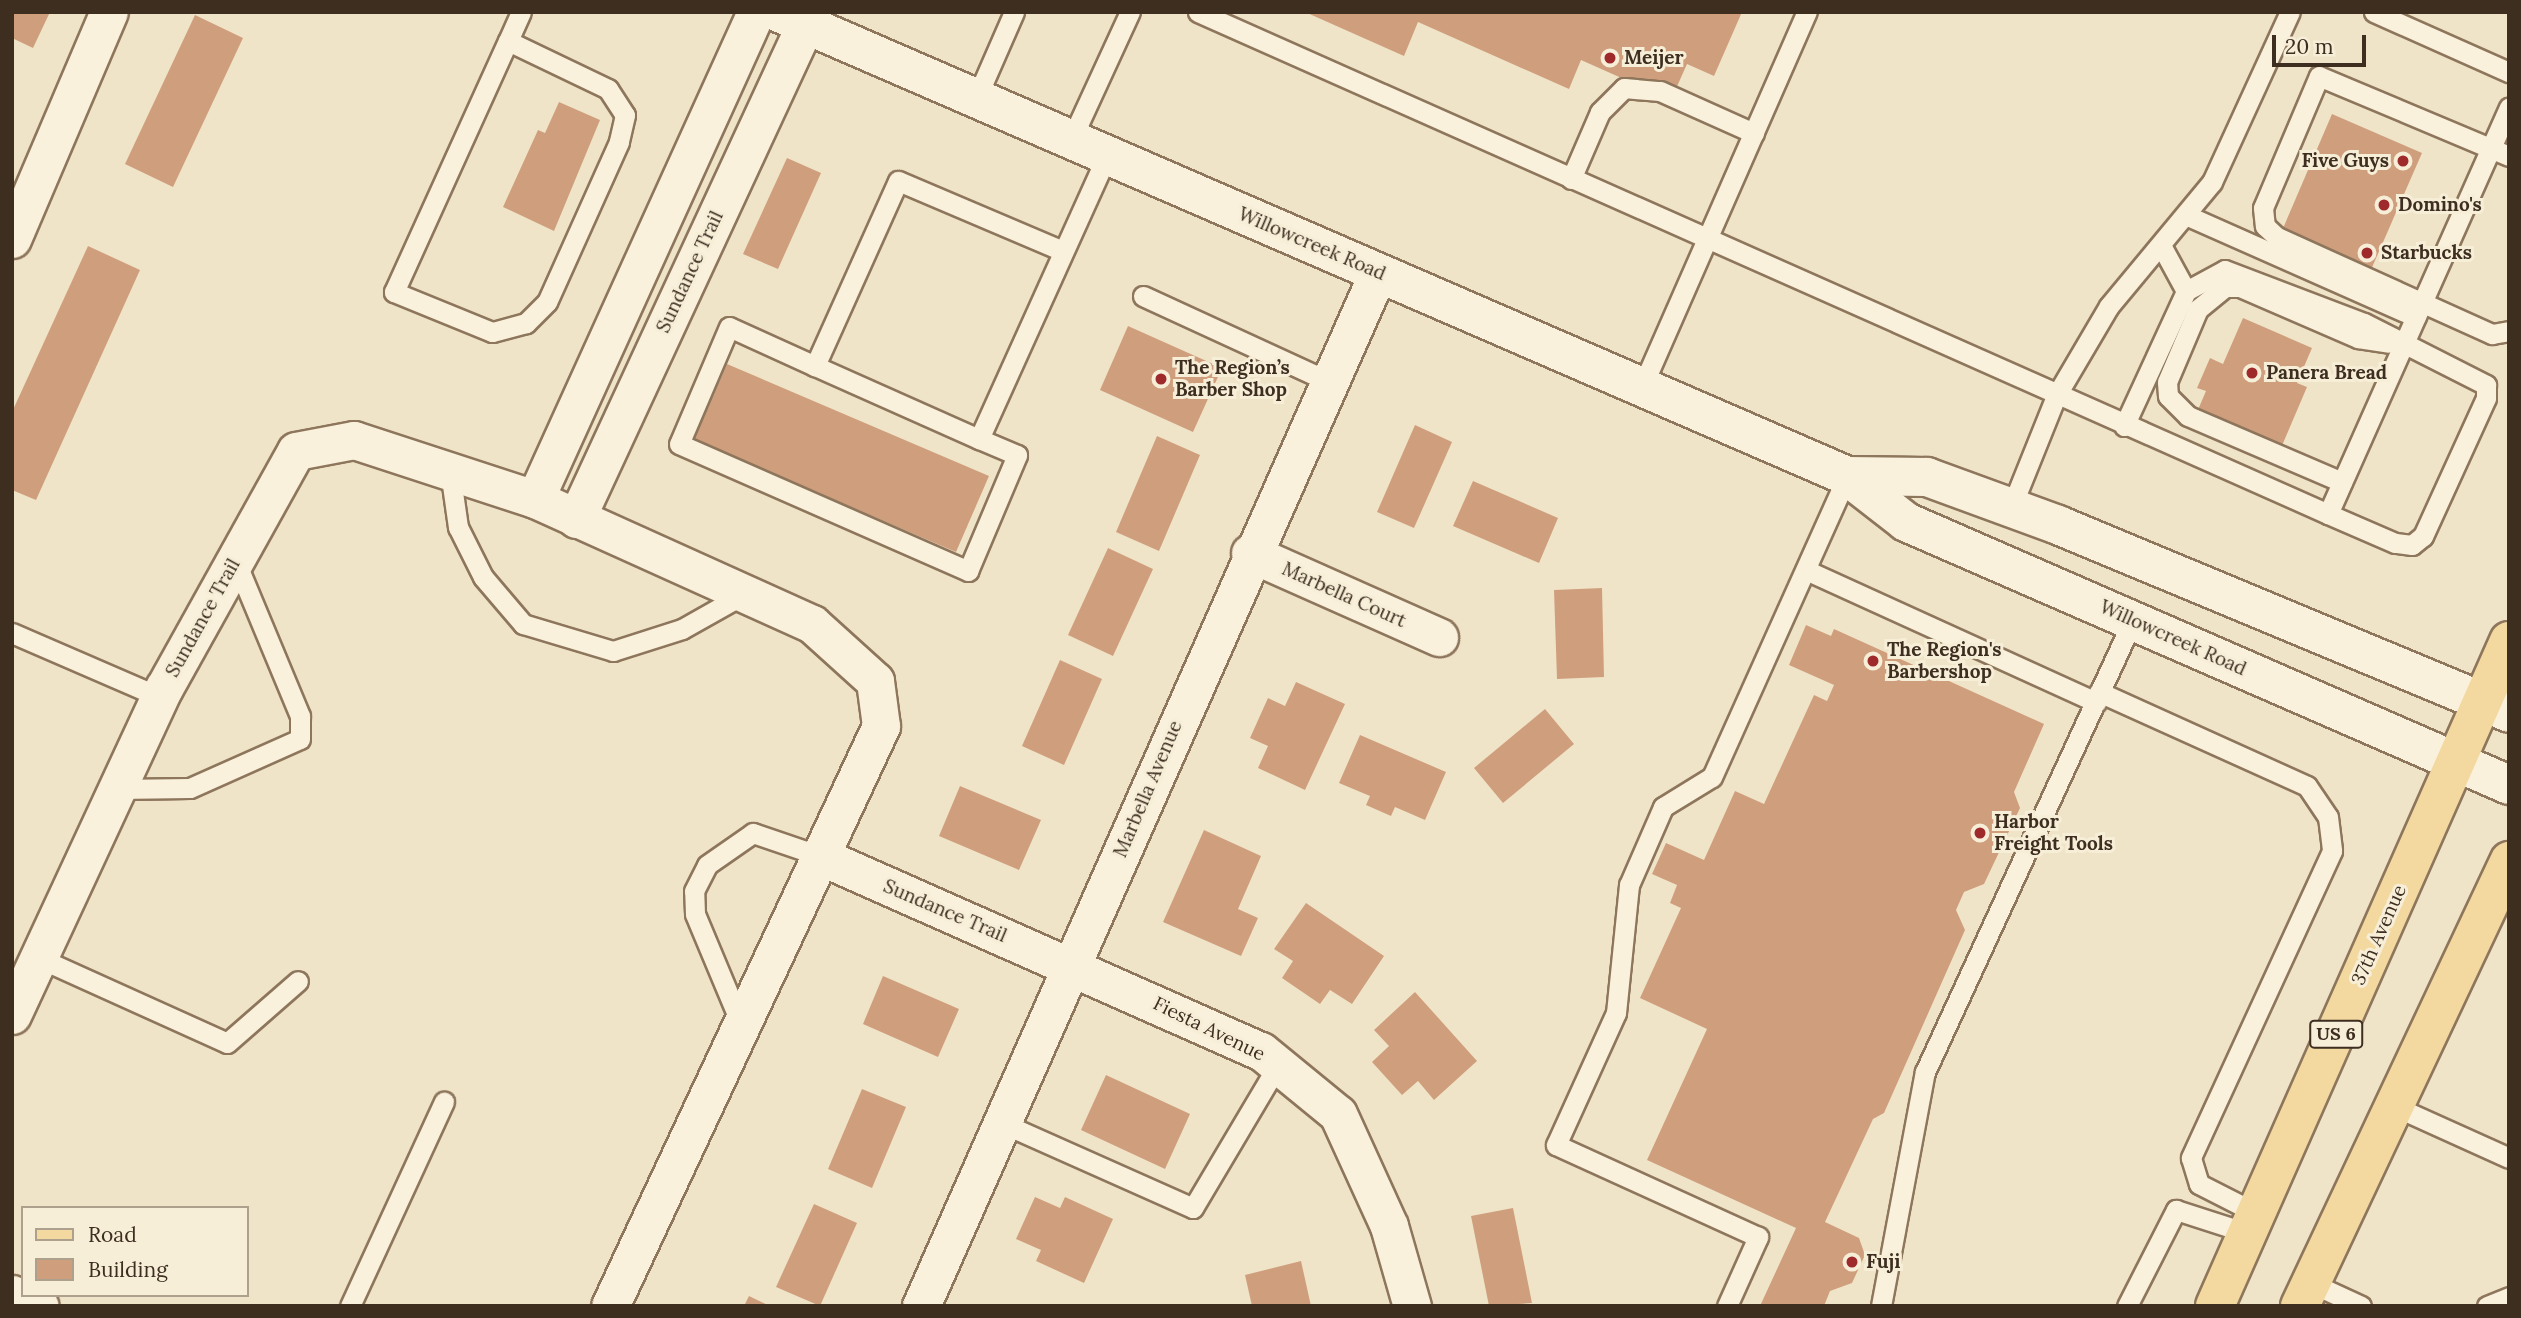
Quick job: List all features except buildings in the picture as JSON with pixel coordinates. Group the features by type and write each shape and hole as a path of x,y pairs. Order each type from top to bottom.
{"main road":[{"name":"Willowcreek Road","path":"791,18 1847,475 1906,522 2509,785"},
{"name":"Willowcreek Road","path":"1847,475 1927,477 2011,508 2495,707"},
{"name":"37th Avenue","path":"2215,1306 2456,762 2495,707 2509,641"},
{"path":"2306,1294 2509,861"}],"street":[{"path":"12,239 109,12"},
{"path":"534,499 756,12"},
{"name":"Sundance Trail","path":"576,519 791,18"},
{"name":"Marbella Avenue","path":"921,1306 1250,553 1378,273"},
{"name":"Sundance Trail","path":"12,1016 160,697 296,451 354,440 534,499 812,624 875,681 881,726 610,1306"},
{"name":"Marbella Court","path":"1250,553 1439,637"},
{"name":"Sundance Trail","path":"820,856 1071,965"},
{"name":"Fiesta Avenue","path":"1071,965 1261,1051 1338,1114 1389,1226 1412,1306"},
{"path":"12,1294 40,1306"}],"lane":[{"path":"508,41 608,89 625,115 619,142 553,290 526,323 492,332 394,292 521,12"},
{"path":"976,99 1014,12"},
{"path":"1071,140 1130,12"},
{"path":"1198,12 2124,426 2328,514 2412,545 2423,536 2486,398 2486,385 2474,375 2249,274 2225,270 2186,291 2124,426"},
{"path":"1642,387 1807,12"},
{"path":"2011,508 2056,396 2109,306 2188,216 2213,182 2290,12"},
{"path":"2374,12 2509,72"},
{"path":"2419,310 2277,237 2265,226 2264,193 2319,76 2500,152"},
{"path":"1571,179 1600,112 1624,88 1660,91 1754,133"},
{"path":"2328,514 2419,310 2500,152 2509,108"},
{"path":"979,439 1107,155"},
{"path":"815,366 898,181 1063,251"},
{"path":"2188,216 2419,310 2493,334 2509,331"},
{"path":"2162,247 2186,291"},
{"path":"2342,482 2175,407 2167,383 2198,309 2225,287 2239,287 2358,338 2403,345"},
{"path":"1143,296 1328,381"},
{"path":"729,327 979,439 1017,455 968,571 679,444 729,327"},
{"path":"450,471 458,527 483,577 523,624 613,651 682,629 744,594"},
{"path":"1727,1306 1758,1237 1556,1145 1616,1013 1629,885 1663,807 1712,776 1847,475"},
{"path":"117,789 190,788 300,739 300,716 235,560"},
{"path":"1806,570 2307,786 2328,817 2332,851 2191,1158 2199,1184 2251,1223"},
{"path":"1881,1306 1925,1072 2132,621"},
{"path":"12,633 160,697"},
{"path":"742,1025 695,914 694,891 706,865 752,833 820,856"},
{"path":"39,958 227,1043 298,981"},
{"path":"1002,1123 1193,1208 1278,1065"},
{"path":"349,1306 444,1102"},
{"path":"2394,1106 2509,1158"},
{"path":"2127,1306 2156,1240 2176,1210 2251,1223"},
{"path":"2306,1294 2361,1306"},
{"path":"2487,1306 2509,1297"}],"place":[{"name":"Meijer","path":"1610,58"},
{"name":"Five Guys","path":"2403,161"},
{"name":"Domino's","path":"2384,205"},
{"name":"Starbucks","path":"2367,253"},
{"name":"Panera Bread","path":"2252,373"},
{"name":"The Region’s Barber Shop","path":"1161,379"},
{"name":"The Region's Barbershop","path":"1873,661"},
{"name":"Harbor Freight Tools","path":"1980,833"},
{"name":"Fuji","path":"1852,1262"}]}
